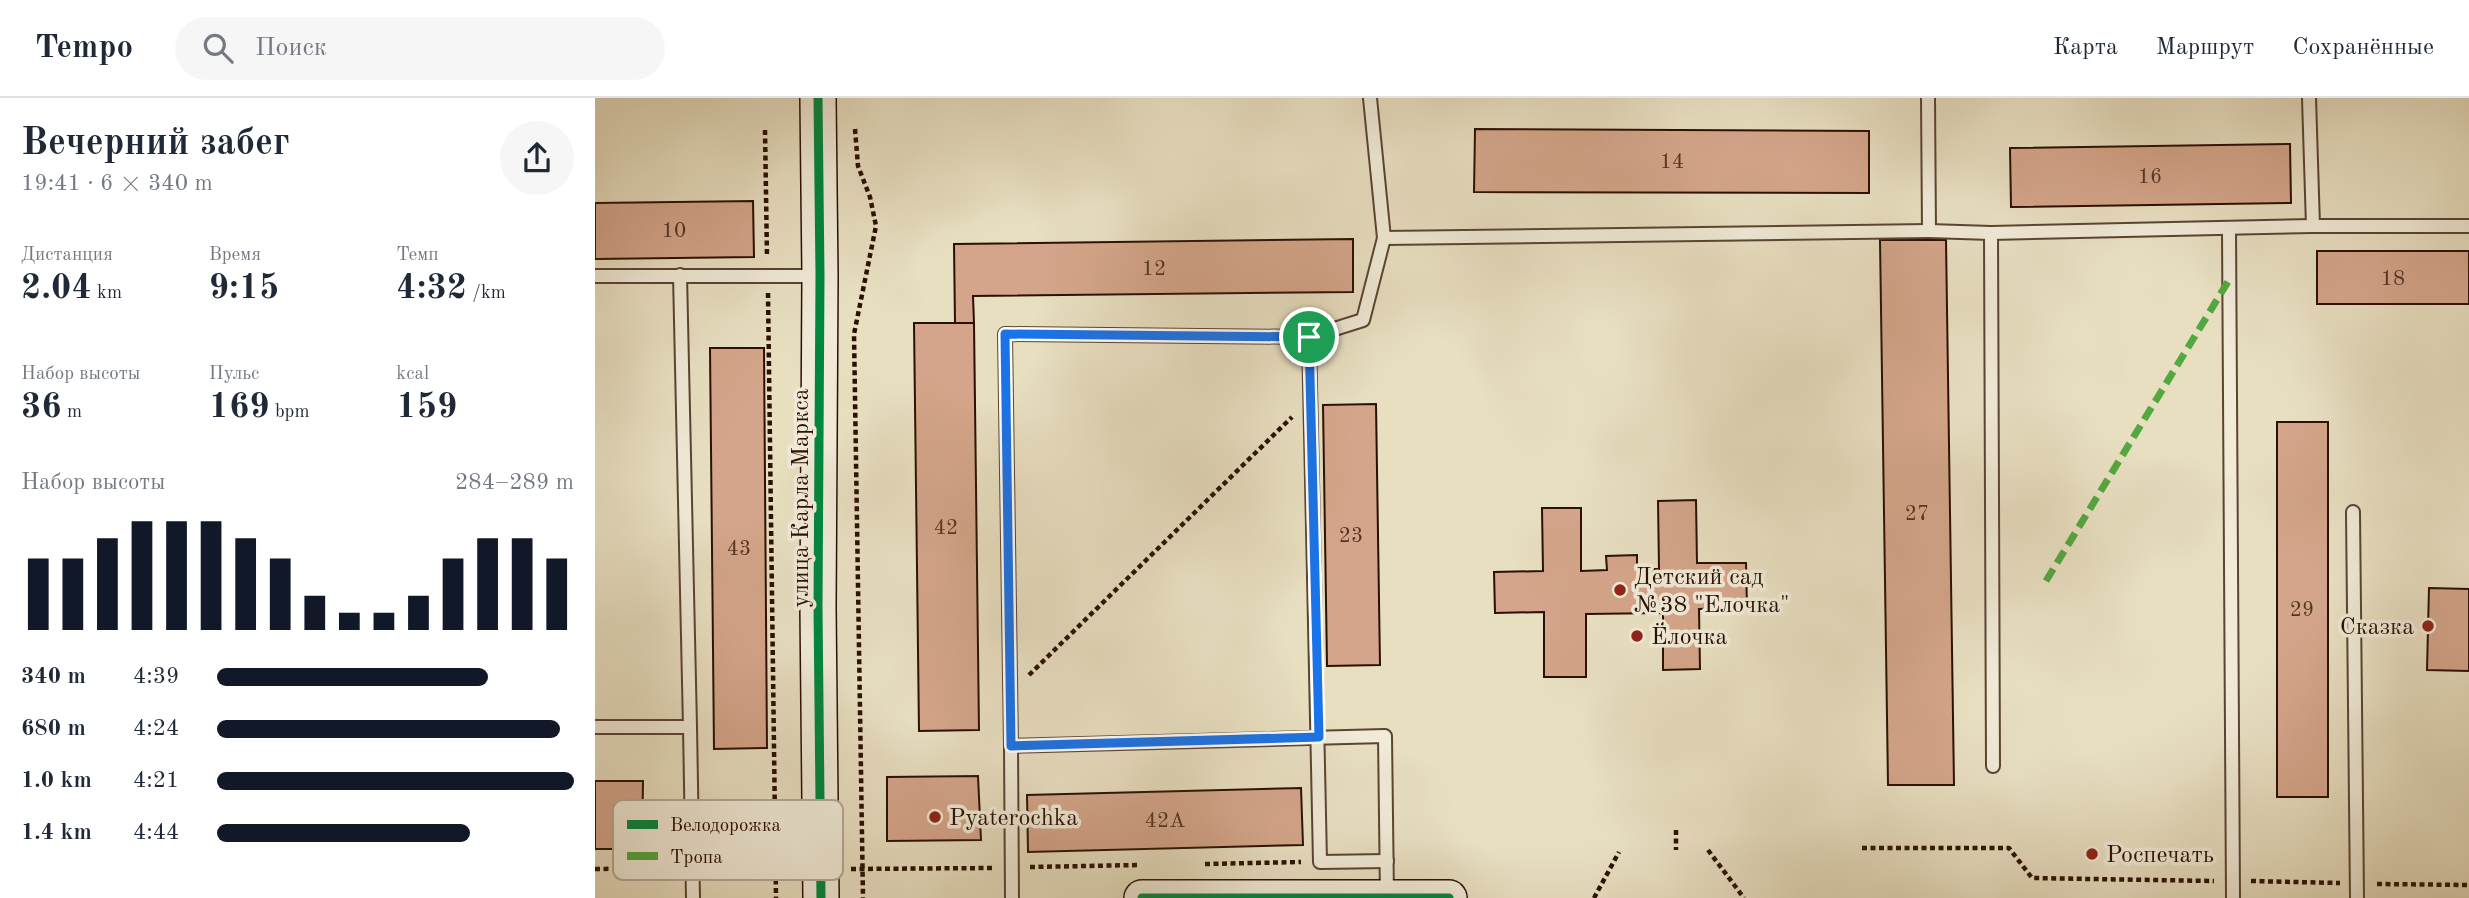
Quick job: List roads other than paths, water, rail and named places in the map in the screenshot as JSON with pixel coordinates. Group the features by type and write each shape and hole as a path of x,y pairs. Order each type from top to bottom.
{"street":[{"name":"улица Карла Маркса","path":"818,98 820,800"},
{"path":"1142,898 1449,898"}],"lane":[{"path":"1013,898 1005,334 1309,337 1363,320 1384,239 1370,98"},
{"path":"1928,98 1929,231"},
{"path":"2309,98 2313,226"},
{"path":"1384,239 2469,226"},
{"path":"2229,229 2233,898"},
{"path":"1991,233 1993,766"},
{"path":"680,275 691,800"},
{"path":"595,276 820,276"},
{"path":"1309,337 1320,862 1387,860"},
{"path":"2353,512 2357,898"},
{"path":"595,727 690,727"},
{"path":"1011,746 1385,736 1387,897"},
{"path":"692,880 693,898"}],"place":[{"name":"Детский сад №38 \"Елочка\"","path":"1620,590"},
{"name":"Сказка","path":"2428,626"},
{"name":"Ёлочка","path":"1637,636"},
{"name":"Pyaterochka","path":"935,817"},
{"name":"Роспечать","path":"2092,854"}]}
